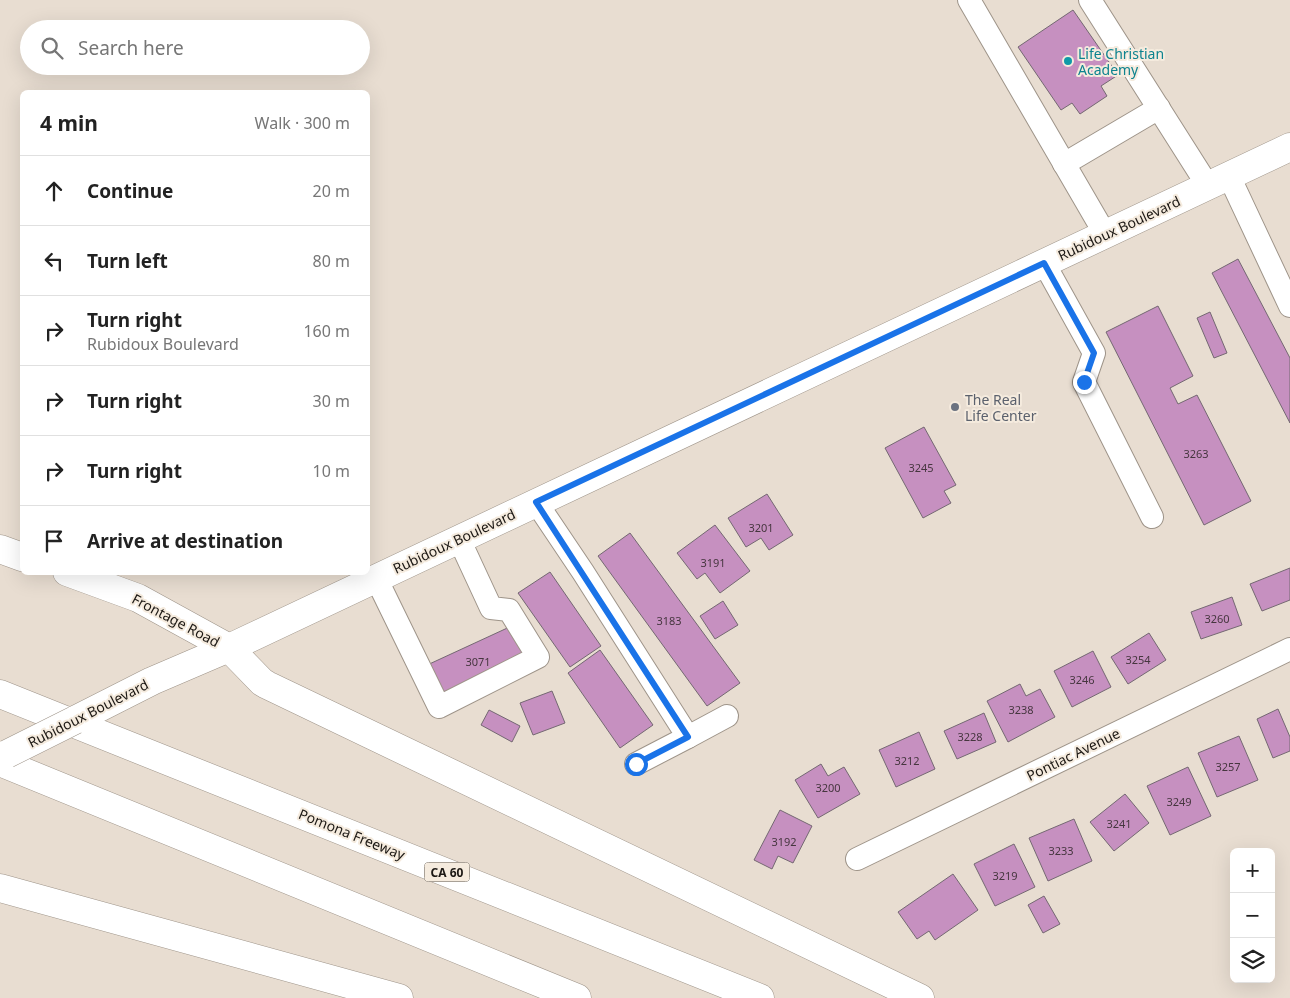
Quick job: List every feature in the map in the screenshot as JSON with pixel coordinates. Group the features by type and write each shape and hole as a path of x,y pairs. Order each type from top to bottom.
{"main road":[{"name":"Rubidoux Boulevard","path":"0,758 152,681 229,648 1290,147"},
{"path":"0,549 20,556"},
{"name":"Frontage Road","path":"75,575 138,598 229,648 267,685 920,998"},
{"name":"Pomona Freeway","path":"0,694 760,998"},
{"path":"0,762 577,998"},
{"path":"0,888 399,998"}],"street":[{"path":"969,0 1105,234"},
{"path":"1090,0 1158,108 1218,181 1290,306"},
{"path":"1064,164 1158,108"},
{"path":"1044,263 1094,353 1084,382 1152,517"},
{"path":"536,502 688,737"},
{"path":"376,578 439,707 538,657 510,610 491,608 459,539"},
{"name":"Pontiac Avenue","path":"857,859 1290,649"},
{"path":"636,764 727,716"}],"building":[{"name":"Life Christian Academy","path":"1073,10 1118,75 1101,86 1107,96 1080,114 1072,103 1061,110 1018,47"},
{"path":"1238,259 1290,358 1290,423 1212,273"},
{"path":"1158,306 1193,376 1170,388 1178,404 1197,395 1251,501 1204,525 1106,332"},
{"path":"1210,312 1227,353 1214,358 1197,318"},
{"path":"924,427 956,485 944,491 951,503 923,518 885,448"},
{"path":"767,494 793,535 769,550 761,538 746,547 728,518"},
{"path":"715,525 750,571 720,593 705,573 697,579 677,553"},
{"path":"630,533 740,683 707,706 598,556"},
{"path":"1290,568 1290,600 1262,611 1250,584"},
{"path":"550,572 601,646 570,667 518,593"},
{"path":"1232,597 1242,625 1201,639 1191,612"},
{"path":"723,601 738,625 715,639 700,616"},
{"path":"516,624 531,656 439,697 425,666"},
{"path":"1149,633 1166,660 1128,684 1111,657"},
{"path":"600,650 653,725 620,748 568,673"},
{"path":"1093,651 1111,687 1072,707 1054,671"},
{"path":"1020,684 1026,696 1040,689 1055,717 1008,742 987,701"},
{"path":"552,691 565,723 533,735 520,703"},
{"path":"1278,709 1290,737 1290,751 1273,758 1257,719"},
{"path":"489,710 520,726 512,742 481,725"},
{"path":"984,713 996,742 957,759 944,731"},
{"path":"919,732 935,769 896,787 879,750"},
{"path":"1239,736 1258,780 1217,797 1198,753"},
{"path":"821,764 828,776 844,767 860,794 818,818 795,780"},
{"path":"1188,767 1211,816 1170,835 1147,786"},
{"path":"1125,794 1149,823 1114,851 1090,822"},
{"path":"780,810 812,826 793,863 778,856 772,869 754,860"},
{"path":"1074,819 1092,861 1048,881 1029,838"},
{"path":"1014,844 1035,887 995,906 974,864"},
{"path":"953,874 978,910 935,940 929,931 917,939 898,912"},
{"path":"1044,896 1060,924 1043,933 1028,905"}],"place":[{"name":"Life Christian Academy","path":"1068,61"},
{"name":"The Real Life Center","path":"955,407"}],"route":[{"path":"636,764 688,737 536,502 1044,263 1094,353 1084,382"}]}
